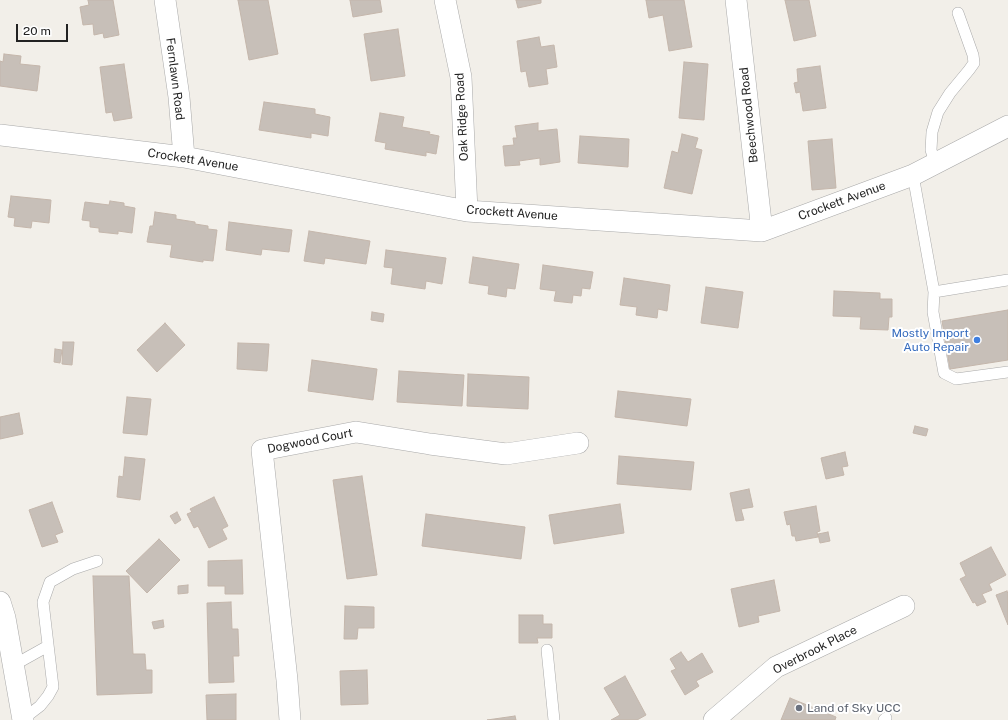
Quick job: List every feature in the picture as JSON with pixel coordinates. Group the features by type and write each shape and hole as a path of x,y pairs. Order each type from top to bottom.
{"street":[{"name":"Fernlawn Road","path":"165,0 179,97 184,157"},
{"name":"Oak Ridge Road","path":"445,0 462,77 467,211"},
{"name":"Beechwood Road","path":"736,0 762,231"},
{"name":"Crockett Avenue","path":"0,135 184,157 467,211 762,231 913,175 1008,126"},
{"name":"Dogwood Court","path":"290,720 262,450 356,432 506,454 578,443"},
{"path":"0,602 5,618 23,719"},
{"name":"Overbrook Place","path":"714,720 776,667 904,606"}],"lane":[{"path":"935,163 931,150 932,132 938,112 950,93 974,63 973,55 958,13"},
{"path":"913,175 934,292 933,312 944,373 956,379 1008,372"},
{"path":"934,292 1008,280"},
{"path":"23,719 40,706 53,687 43,602 50,582 73,569 97,561"},
{"path":"14,665 48,646"},
{"path":"547,650 554,720"}],"building":[{"path":"88,0 113,0 119,35 104,38 103,33 94,35 93,24 83,25 80,7 89,5"},
{"path":"238,0 268,0 278,54 249,60"},
{"path":"350,0 380,0 382,12 353,17"},
{"path":"516,0 541,0 541,3 518,8"},
{"path":"646,0 684,0 692,47 669,51 663,15 649,18"},
{"path":"785,0 809,0 816,36 794,41"},
{"path":"398,29 405,76 371,81 364,34"},
{"path":"539,37 541,47 554,45 557,67 546,69 548,84 529,87 526,71 521,72 517,41"},
{"path":"4,54 21,56 20,64 40,66 37,91 0,86 0,61 3,62"},
{"path":"684,62 708,64 704,120 679,118"},
{"path":"124,64 132,118 114,121 112,112 106,113 100,67"},
{"path":"820,66 826,108 803,111 800,92 796,93 794,83 798,82 797,69"},
{"path":"264,102 315,109 315,114 330,117 328,136 311,133 311,138 259,130"},
{"path":"380,113 404,117 402,127 430,132 429,134 439,136 436,154 426,152 426,156 385,149 386,143 375,141"},
{"path":"538,123 538,131 557,129 560,162 540,165 540,158 519,161 520,165 505,166 503,146 514,145 513,138 517,138 515,126"},
{"path":"682,134 698,138 695,148 702,150 692,194 664,188 672,151 678,153"},
{"path":"580,136 629,139 628,167 578,163"},
{"path":"832,139 836,188 812,190 808,141"},
{"path":"11,196 51,200 49,223 32,221 31,228 14,226 15,218 8,217"},
{"path":"110,201 124,203 124,206 135,208 132,233 118,231 118,234 99,232 99,228 90,227 90,221 82,220 85,202 109,205"},
{"path":"155,212 176,215 176,219 195,222 195,224 208,226 208,229 217,230 213,261 203,260 203,262 170,257 172,245 147,242 150,226 153,226"},
{"path":"229,222 292,230 289,252 262,249 261,255 226,250"},
{"path":"309,231 370,241 366,264 325,258 324,264 304,261"},
{"path":"386,250 446,258 442,284 426,281 425,289 391,284 393,268 384,267"},
{"path":"473,257 519,264 515,289 507,288 506,297 488,294 489,286 469,283"},
{"path":"543,265 593,272 590,289 582,288 581,296 573,295 572,303 554,301 556,291 540,289"},
{"path":"624,278 670,285 667,311 658,309 657,318 636,315 637,307 620,305"},
{"path":"706,287 743,292 738,328 701,323"},
{"path":"834,291 880,293 880,299 892,299 892,317 889,317 888,330 860,329 861,317 833,316"},
{"name":"Mostly Import Auto Repair","path":"1008,310 1008,360 950,369 942,321"},
{"path":"372,312 384,314 383,322 371,320"},
{"path":"165,323 185,345 157,372 137,350"},
{"path":"63,342 74,342 72,365 62,364"},
{"path":"238,343 269,344 267,371 237,369"},
{"path":"55,349 62,350 60,363 54,362"},
{"path":"312,360 377,369 373,400 308,391"},
{"path":"399,371 464,375 462,406 397,402"},
{"path":"468,374 529,377 528,409 467,406"},
{"path":"618,391 691,399 687,426 615,417"},
{"path":"127,397 151,399 147,435 123,433"},
{"path":"19,413 23,434 0,439 0,417"},
{"path":"915,426 928,429 926,436 913,433"},
{"path":"845,452 848,466 842,467 844,475 826,479 821,458"},
{"path":"619,456 694,462 691,490 617,484"},
{"path":"125,457 145,459 140,500 117,497 119,476 123,477"},
{"path":"362,476 377,575 347,579 333,480"},
{"path":"749,489 753,507 741,509 744,520 736,521 730,493"},
{"path":"214,497 228,526 222,529 227,539 209,548 198,526 194,528 187,514 192,512 190,509"},
{"path":"52,502 63,532 55,535 58,542 42,547 29,510"},
{"path":"620,504 624,533 554,544 549,515"},
{"path":"816,506 820,531 817,532 818,537 796,541 795,536 792,536 790,524 787,525 784,512"},
{"path":"177,512 181,520 175,524 170,516"},
{"path":"426,514 525,527 521,559 422,546"},
{"path":"828,532 830,541 820,543 818,534"},
{"path":"159,539 180,560 147,593 126,571"},
{"path":"991,547 1006,575 989,584 992,590 982,594 986,602 977,606 975,602 973,603 960,579 966,576 960,563"},
{"path":"242,560 243,594 225,594 225,586 208,586 208,561"},
{"path":"93,576 129,576 133,654 145,654 146,670 152,670 152,693 97,695"},
{"path":"774,580 780,611 758,616 759,622 739,627 731,589"},
{"path":"188,585 188,593 178,594 178,586"},
{"path":"1007,591 1008,594 1008,625 996,595"},
{"path":"231,602 232,629 238,629 239,656 233,656 234,682 209,683 207,603"},
{"path":"345,606 374,607 374,628 358,628 357,639 344,639"},
{"path":"519,615 543,615 543,624 552,624 552,638 537,638 538,643 519,643"},
{"path":"163,620 164,627 154,629 152,622"},
{"path":"681,652 688,662 702,653 713,672 696,681 699,686 685,695 671,671 676,669 670,659"},
{"path":"367,670 368,704 341,705 340,671"},
{"path":"625,676 646,715 637,720 611,720 620,715 604,688"},
{"path":"236,694 236,720 207,720 206,695"},
{"name":"Land of Sky UCC","path":"790,698 836,717 835,720 781,720"},
{"path":"515,716 516,720 487,720"}],"place":[{"name":"Mostly Import Auto Repair","path":"977,340"},
{"name":"Land of Sky UCC","path":"799,708"}]}
